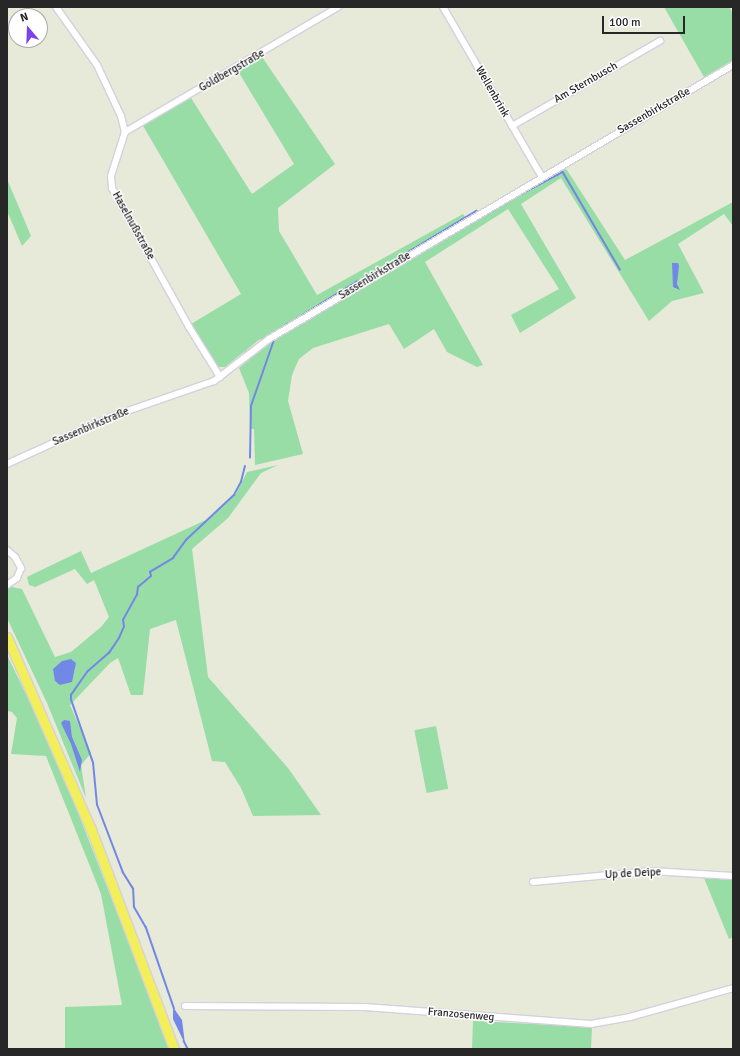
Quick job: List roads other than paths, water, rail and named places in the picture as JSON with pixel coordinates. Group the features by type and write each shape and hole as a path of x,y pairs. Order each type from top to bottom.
{"highway":[{"path":"7,637 91,829 174,1049"}],"street":[{"path":"56,7 97,65 121,116 125,132"},
{"name":"Goldbergstraße","path":"125,132 338,7"},
{"name":"Wellenbrink","path":"443,7 542,177"},
{"name":"Am Sternbusch","path":"512,126 660,41"},
{"name":"Sassenbirkstraße","path":"7,464 110,417 214,381 269,339 733,65"},
{"name":"Haselnußstraße","path":"125,132 111,176 112,188 189,327 220,377"},
{"path":"7,550 15,557 21,568 18,578 7,585"},
{"name":"Up de Deipe","path":"533,882 652,871 733,876"},
{"name":"Franzosenweg","path":"185,1006 365,1007 591,1024 630,1017 733,988"}],"water":[{"path":"672,263 678,263 679,266 677,284 680,290 673,287"},
{"path":"71,659 76,663 72,682 60,685 55,681 53,669 62,661"},
{"path":"64,720 70,721 72,737 82,760 80,772 71,744 61,723"},
{"path":"173,1007 182,1020 185,1044 173,1019"}],"waterway":[{"path":"514,198 563,172 620,269"},
{"path":"434,245 508,202"},
{"path":"372,274 476,211"},
{"path":"373,281 427,249"},
{"path":"295,320 358,281"},
{"path":"329,307 365,286"},
{"path":"245,353 289,323"},
{"path":"250,458 251,406 274,340"},
{"path":"174,1009 146,928 134,907 133,889 123,873 97,805 93,763 71,700 71,695 88,671 109,653 119,638 124,627 123,620 137,595 138,587 151,576 150,572 173,558 186,540 234,495 241,482 245,466"},
{"path":"184,1041 188,1049"}]}
